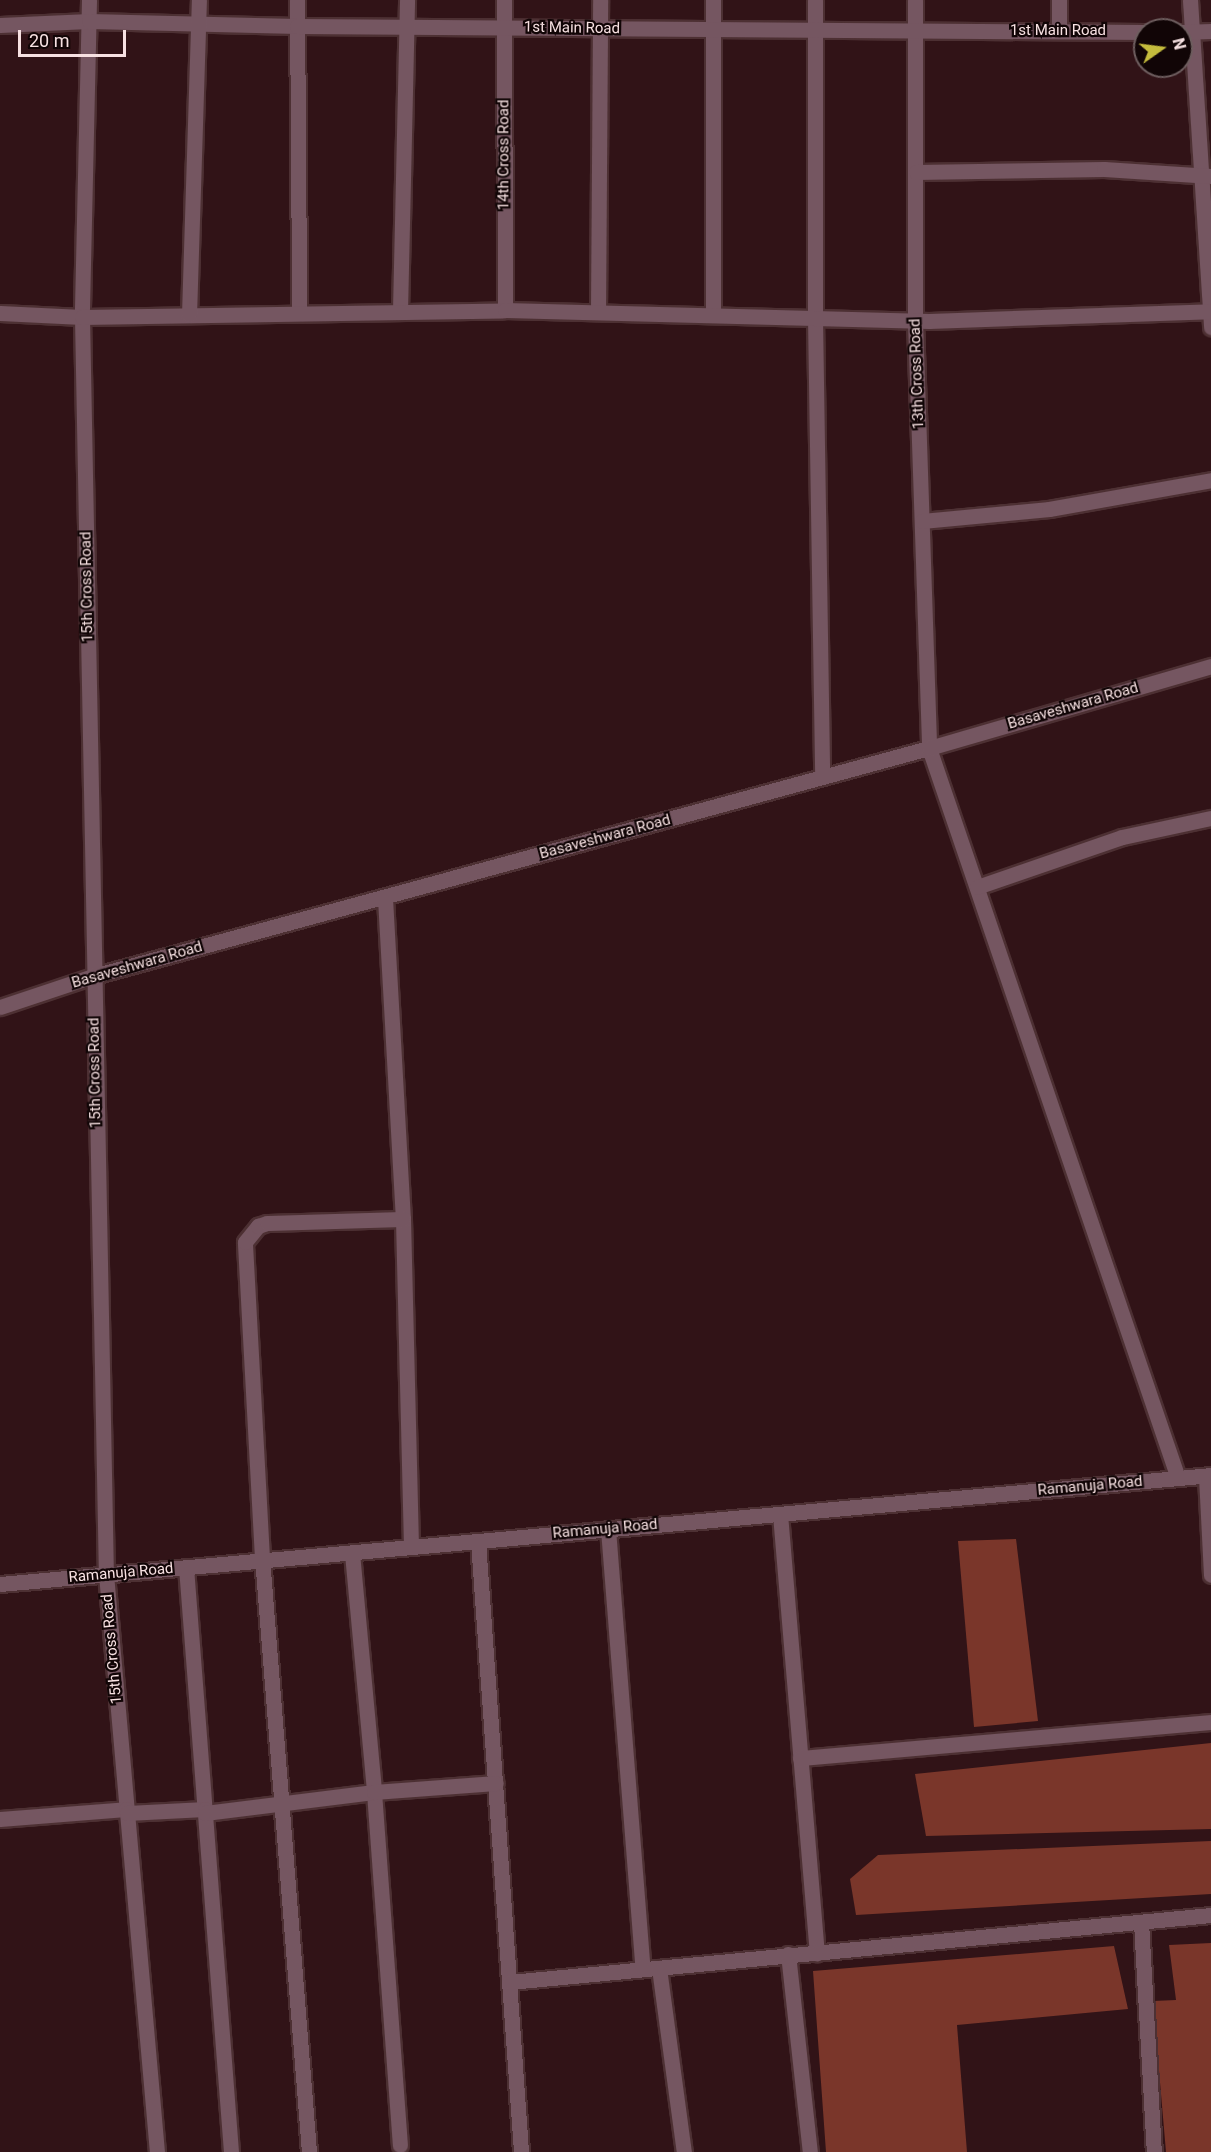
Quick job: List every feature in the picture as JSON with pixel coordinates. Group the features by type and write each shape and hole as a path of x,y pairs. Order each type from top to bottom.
{"street":[{"name":"15th Cross Road","path":"89,0 82,317 106,1574 156,2148"},
{"path":"189,315 199,0"},
{"path":"297,0 299,312"},
{"path":"400,311 407,0"},
{"name":"14th Cross Road","path":"504,0 505,310"},
{"path":"598,312 600,0"},
{"path":"713,0 713,315"},
{"path":"815,0 814,318 822,777"},
{"name":"13th Cross Road","path":"915,0 915,321 929,748 1178,1478"},
{"path":"1059,0 1059,31"},
{"path":"1188,18 1190,0"},
{"name":"1st Main Road","path":"0,25 89,21 297,26 1133,32"},
{"path":"1193,32 1211,31"},
{"path":"1192,78 1205,176 1211,327"},
{"path":"916,172 1104,169 1205,176"},
{"path":"0,313 82,317 505,310 915,321 1210,310"},
{"path":"922,521 1049,509 1211,480"},
{"name":"Basaveshwara Road","path":"0,1007 93,976 929,748 1211,666"},
{"path":"977,887 1122,837 1211,818"},
{"path":"385,898 403,1219 411,1547"},
{"path":"309,2152 261,1558 245,1242 258,1226 267,1223 403,1219"},
{"path":"1208,1475 1211,1575"},
{"name":"Ramanuja Road","path":"0,1584 261,1558 352,1553 1208,1475"},
{"path":"780,1514 817,1953"},
{"path":"608,1529 643,1970"},
{"path":"478,1541 521,2152"},
{"path":"352,1553 374,1792 400,2145"},
{"path":"186,1567 231,2152"},
{"path":"800,1758 1211,1722"},
{"path":"205,1809 205,1813 374,1792 496,1783"},
{"path":"0,1819 126,1809 127,1813 205,1809"},
{"path":"510,1982 1211,1915"},
{"path":"1141,1922 1154,2152"},
{"path":"788,1954 810,2152"},
{"path":"659,1968 684,2152"}],"building":[{"path":"1016,1539 1038,1721 974,1727 958,1541"},
{"path":"1211,1743 1211,1829 926,1836 915,1774"},
{"path":"1211,1841 1211,1894 856,1915 850,1879 878,1855"},
{"path":"1211,1943 1211,2152 1166,2152 1153,2001 1176,2000 1169,1945"},
{"path":"1114,1946 1128,2009 957,2025 967,2152 826,2152 813,1971"}]}
